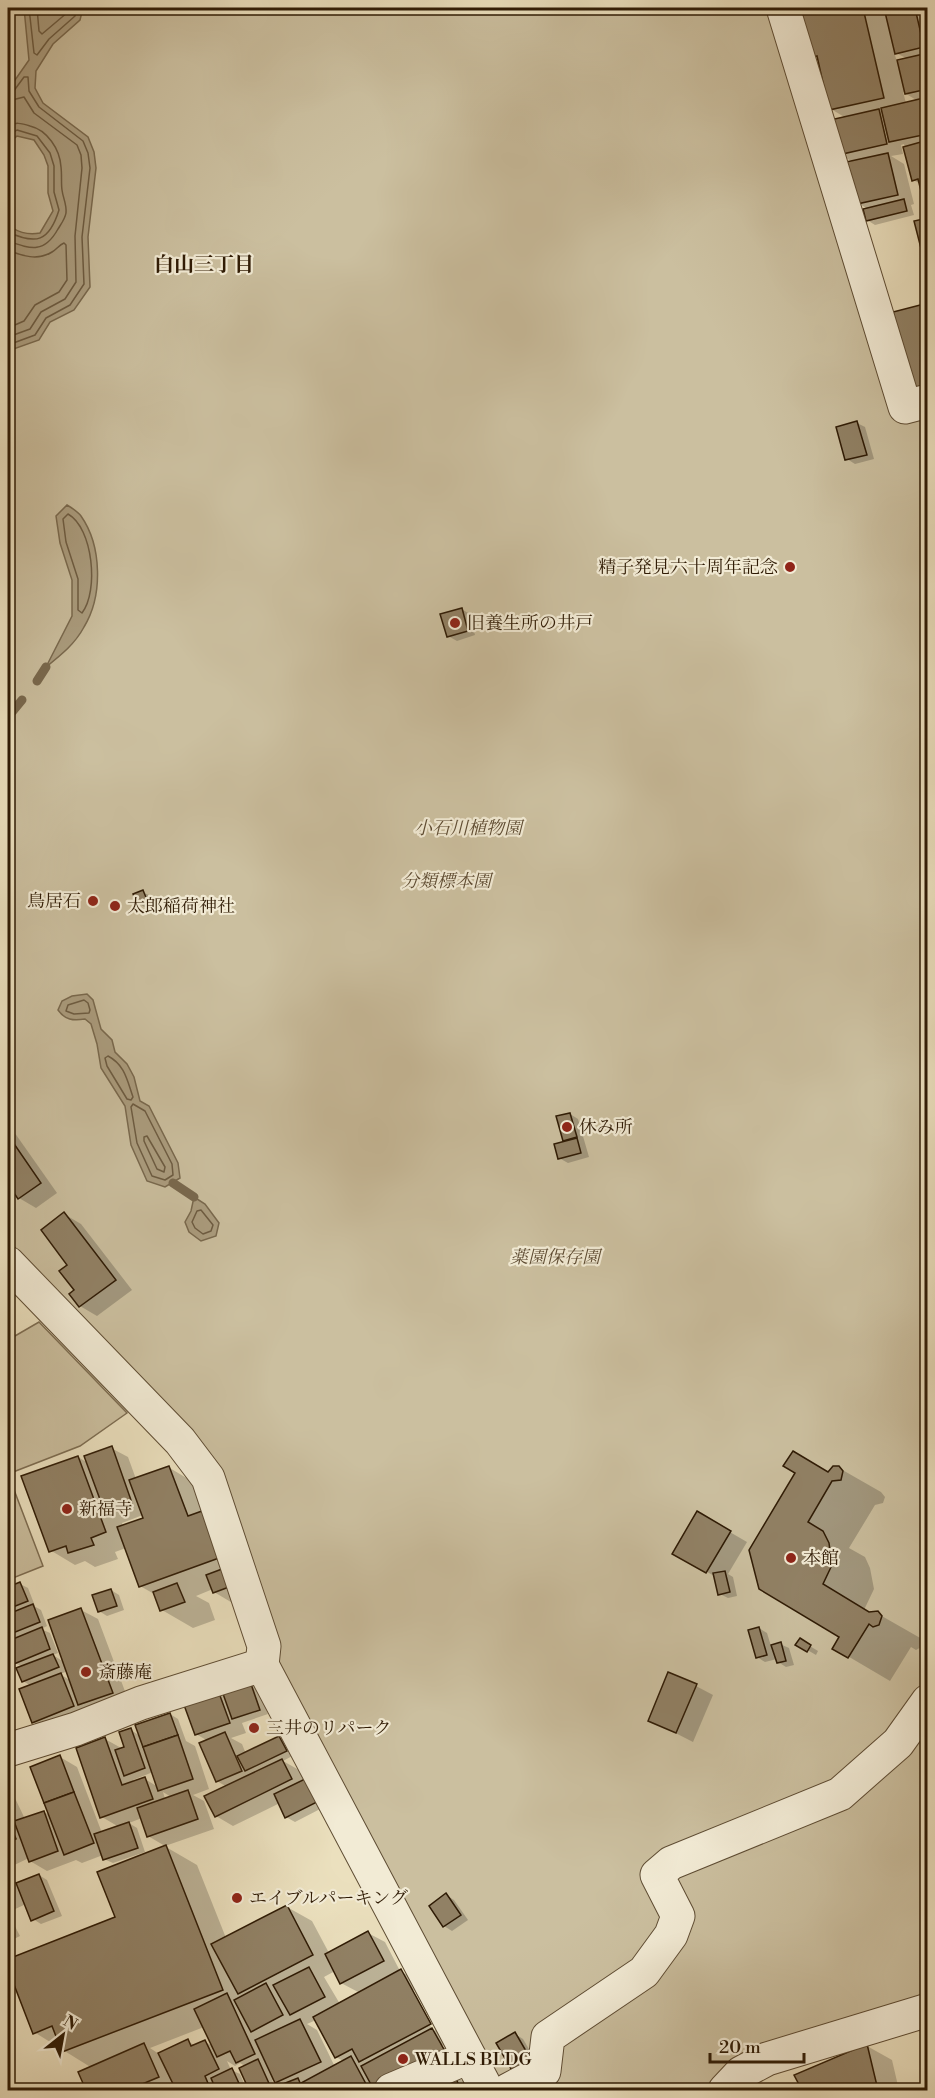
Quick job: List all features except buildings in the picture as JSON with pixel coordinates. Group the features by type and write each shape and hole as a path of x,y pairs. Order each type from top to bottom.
{"street":[{"path":"783,8 904,407 927,401"},
{"path":"8,1263 180,1441 208,1478 264,1646 262,1665 487,2091"},
{"path":"8,1750 76,1729 141,1703 262,1665"},
{"path":"508,2091 544,2070 548,2037 644,1972 671,1935 678,1916 657,1875 671,1863 840,1794 898,1743 927,1701"},
{"path":"725,2091 741,2073 767,2059 927,2010"},
{"path":"391,2091 469,2057"}],"green space":[{"name":"小石川植物園","path":"8,8 768,8 927,409 927,1999 709,2090 504,2090 273,1663 207,1453 25,1264 8,1238"},
{"path":"39,1322 127,1413 80,1446 8,1474 8,1340"},
{"path":"8,1474 43,1566 8,1580"}],"water":[{"path":"24,8 83,8 80,20 53,44 36,71 35,88 43,103 88,137 94,152 96,168 88,237 90,287 74,310 50,322 39,340 8,351 8,222 14,229 22,232 40,233 53,211 48,193 48,166 34,140 17,136 8,144 8,90 29,60"},
{"path":"67,505 81,516 88,528 96,556 97,586 90,615 80,633 67,649 46,667 72,616 72,580 60,543 56,516"},
{"path":"87,994 93,1000 101,1029 112,1040 115,1052 127,1064 134,1077 140,1101 149,1106 178,1163 180,1178 165,1187 147,1181 131,1145 125,1106 101,1068 91,1024 85,1019 66,1018 58,1010 62,1001 72,996"},
{"path":"194,1197 205,1204 219,1223 216,1236 201,1241 189,1232 185,1222 191,1211"}],"waterway":[{"path":"37,681 46,667"},
{"path":"8,717 22,700"},
{"path":"173,1183 194,1197"}],"place":[{"name":"精子発見六十周年記念","path":"790,567"},
{"name":"旧養生所の井戸","path":"455,623"},
{"name":"鳥居石","path":"93,901"},
{"name":"太郎稲荷神社","path":"115,906"},
{"name":"休み所","path":"567,1127"},
{"name":"新福寺","path":"67,1509"},
{"name":"本館","path":"791,1558"},
{"name":"斎藤庵","path":"86,1672"},
{"name":"三井のリパーク","path":"254,1728"},
{"name":"エイブルパーキング","path":"237,1898"},
{"name":"WALLS BLDG","path":"403,2059"}],"district":[{"name":"白山三丁目","path":"204,265"}],"park label":[{"name":"分類標本園","path":"446,881"},
{"name":"薬園保存園","path":"555,1257"}]}
